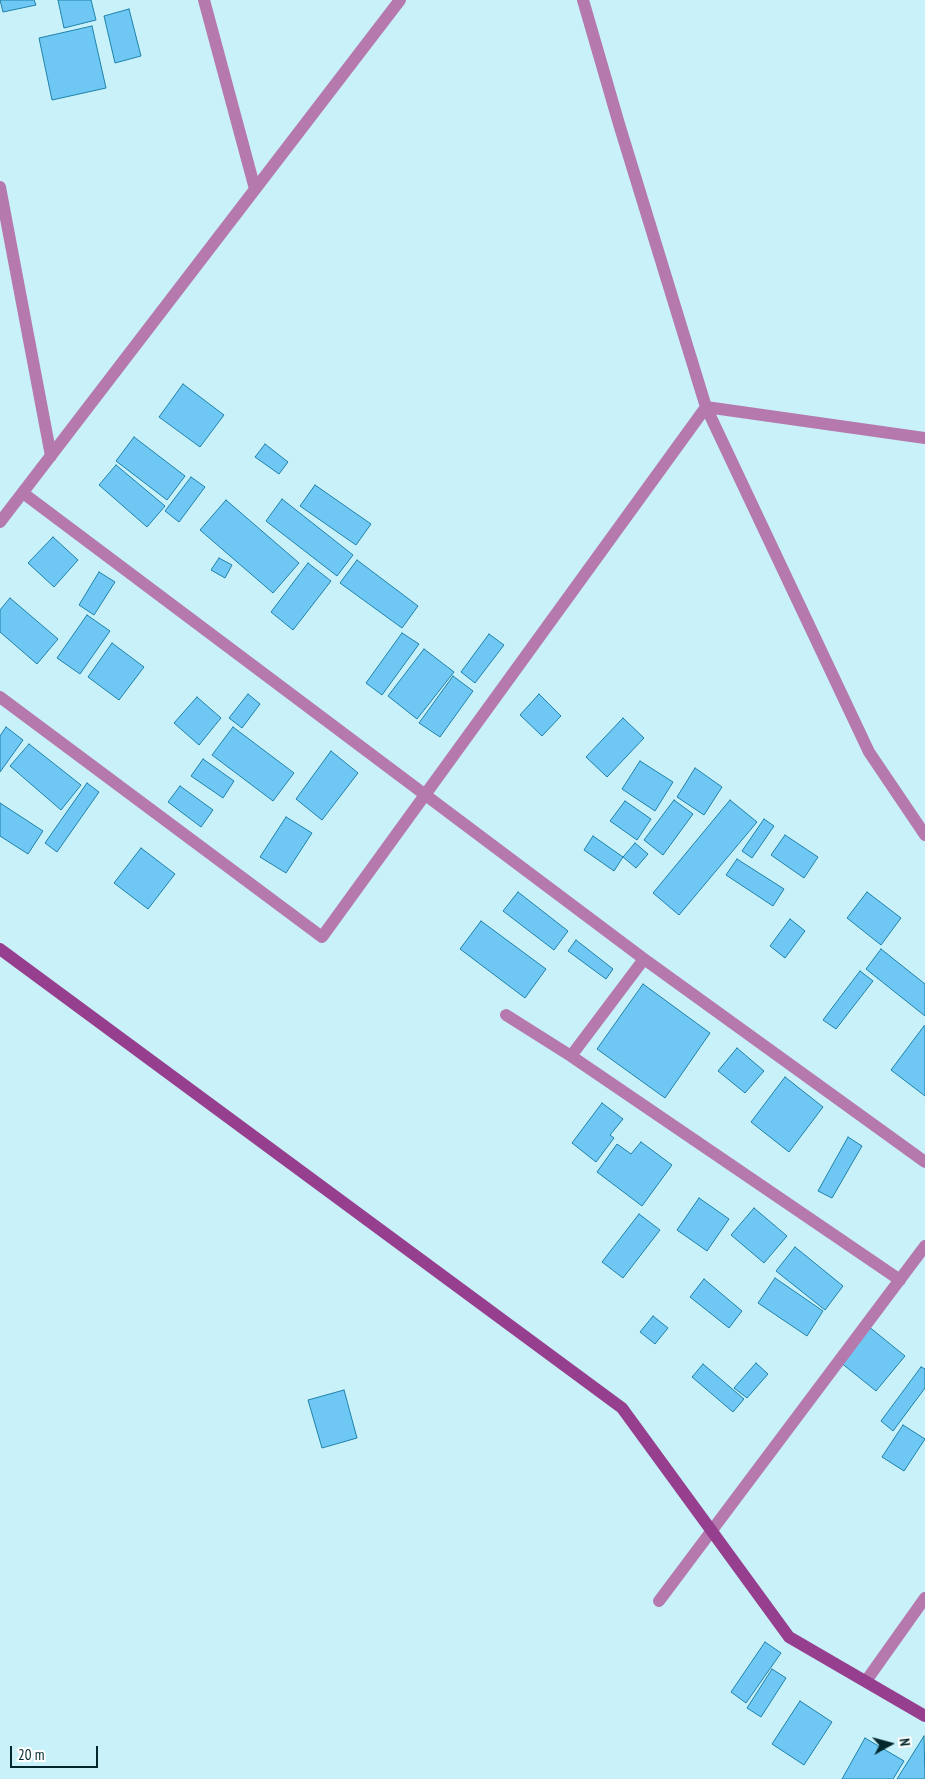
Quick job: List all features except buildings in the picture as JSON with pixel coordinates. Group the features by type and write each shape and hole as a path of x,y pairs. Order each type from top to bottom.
{"street":[{"path":"204,0 255,189"},
{"path":"0,522 400,0"},
{"path":"583,0 706,407 869,752 925,836"},
{"path":"0,187 51,456"},
{"path":"706,407 925,438"},
{"path":"0,697 322,937 706,407"},
{"path":"23,493 644,959 925,1162"},
{"path":"0,949 622,1408 789,1637 925,1716"},
{"path":"571,1056 644,959"},
{"path":"506,1015 571,1056 900,1280"},
{"path":"658,1601 925,1246"},
{"path":"866,1681 925,1598"}]}
